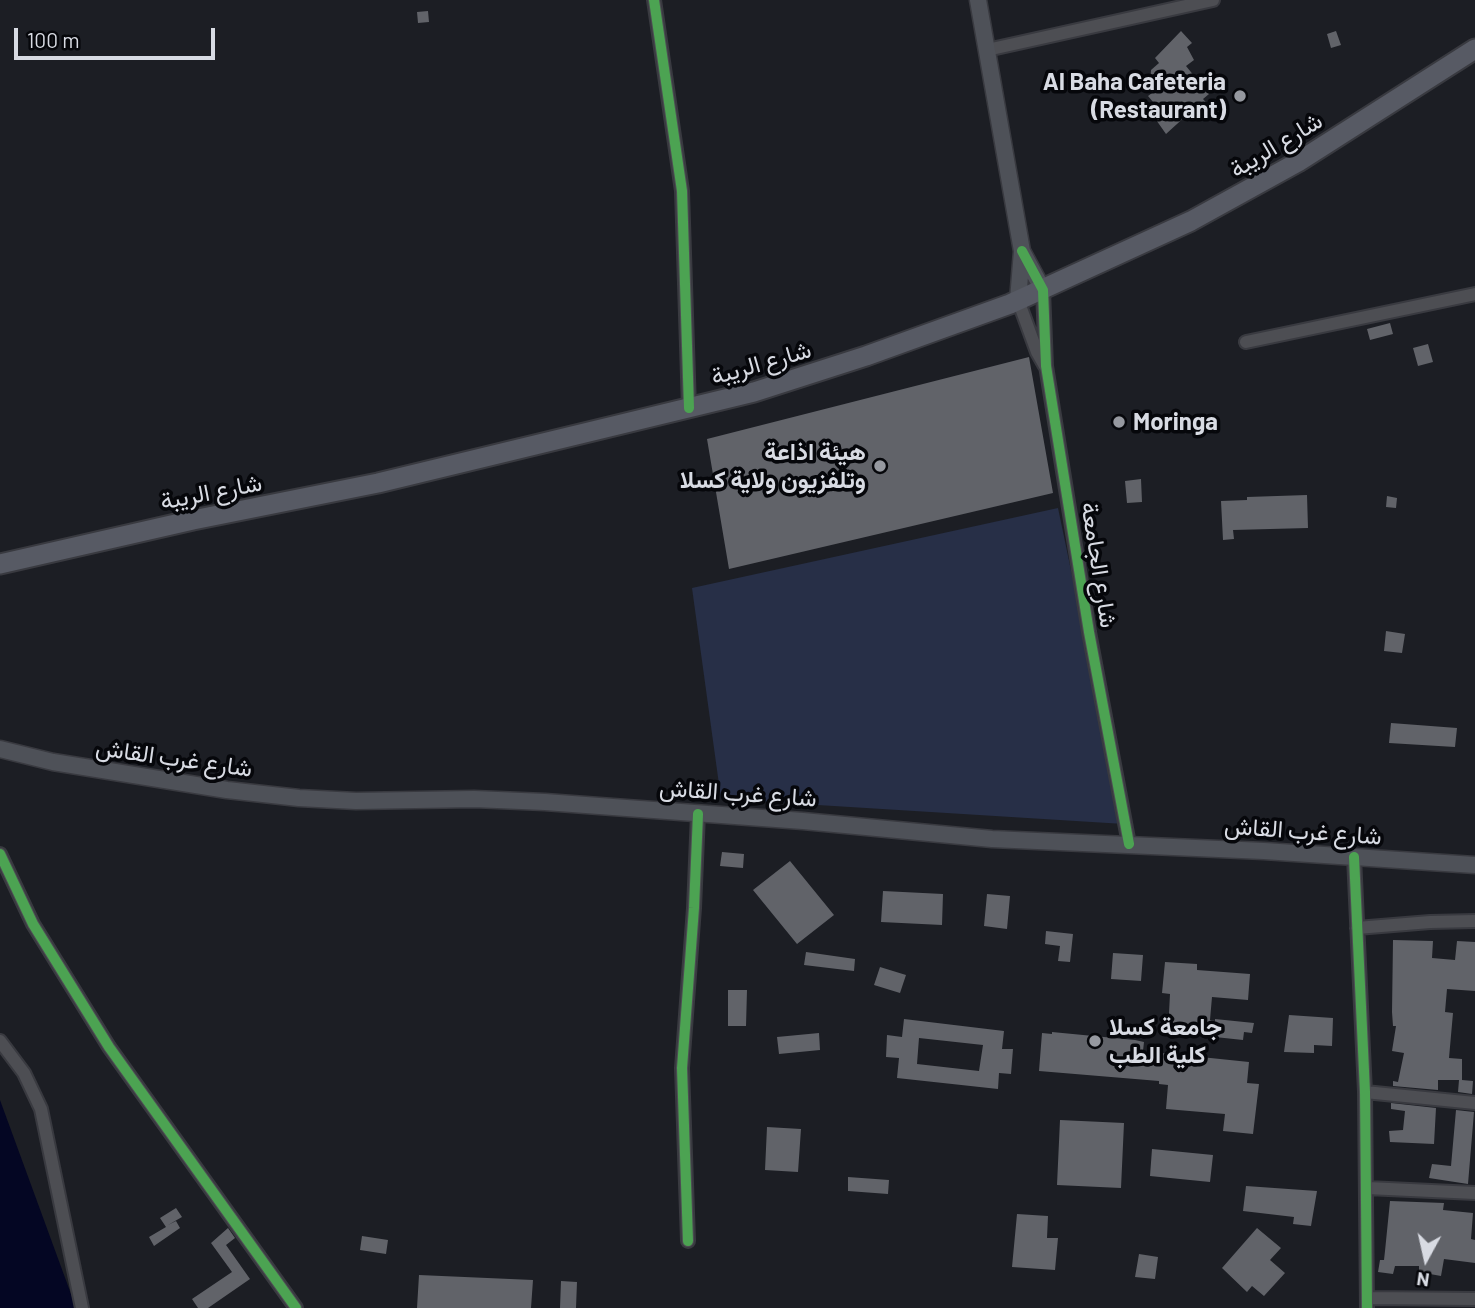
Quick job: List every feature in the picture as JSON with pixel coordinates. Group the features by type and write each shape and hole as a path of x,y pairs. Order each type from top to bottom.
{"main road":[{"path":"978,0 1022,251 1018,300"},
{"name":"شارع الريبة","path":"0,564 193,520 354,489 689,408 825,370 1018,300 1106,262 1237,197 1298,162 1475,48"},
{"path":"1022,251 1042,290"},
{"name":"شارع غرب القاش","path":"0,749 76,766 299,799 474,799 992,838 1475,865"}],"street":[{"path":"654,0 656,29 682,191 689,408"},
{"path":"987,50 1213,0"},
{"name":"شارع الجامعة","path":"1042,290 1046,366 1089,632 1129,844"},
{"path":"1246,342 1475,294"},
{"path":"1018,300 1037,352 1046,366"},
{"path":"688,1241 682,1068 698,814"},
{"path":"0,855 33,924 109,1047 296,1308"},
{"path":"1354,857 1365,1092 1367,1303 1475,1299"},
{"path":"1357,928 1475,921"},
{"path":"0,1041 24,1073 41,1110 82,1308"},
{"path":"1365,1092 1475,1104"},
{"path":"1367,1188 1475,1193"}],"shaded area":[{"path":"1058,508 1124,824 721,799 692,588"},
{"path":"0,1100 71,1294 75,1308 0,1308"}],"building":[{"path":"428,11 429,22 418,23 417,12"},
{"path":"1181,31 1192,43 1187,47 1194,60 1186,66 1209,94 1203,99 1210,107 1201,114 1188,114 1166,134 1147,107 1153,102 1148,96 1156,90 1150,84 1151,70 1159,63 1155,58"},
{"path":"1336,31 1341,45 1331,48 1327,34"},
{"path":"1390,323 1393,334 1370,340 1367,329"},
{"path":"1428,344 1433,362 1418,366 1413,348"},
{"name":"هيئة اذاعة وتلفزيون ولاية كسلا","path":"1029,357 1053,493 729,569 707,439"},
{"path":"1141,479 1142,502 1127,503 1125,481"},
{"path":"1307,495 1308,528 1233,530 1234,539 1223,540 1221,501 1247,500 1247,497"},
{"path":"1387,496 1397,498 1396,508 1386,507"},
{"path":"1386,631 1405,634 1402,653 1384,651"},
{"path":"1391,723 1457,728 1455,747 1389,743"},
{"path":"722,852 744,854 743,868 720,866"},
{"path":"790,861 834,915 797,944 753,890"},
{"path":"883,891 943,894 942,925 881,922"},
{"path":"987,894 1010,896 1007,929 984,926"},
{"path":"1046,931 1073,934 1070,962 1058,961 1060,946 1045,944"},
{"path":"1393,940 1433,941 1432,958 1455,960 1457,941 1475,942 1475,991 1447,989 1445,1012 1453,1013 1449,1058 1462,1059 1462,1080 1473,1081 1472,1094 1458,1092 1459,1080 1438,1080 1438,1090 1393,1086 1393,1081 1398,1082 1404,1053 1392,1051 1396,1026 1393,1026 1392,1012"},
{"path":"806,952 855,959 854,971 804,965"},
{"path":"1113,953 1143,955 1141,981 1111,979"},
{"path":"1165,962 1197,964 1197,970 1250,974 1248,1000 1212,997 1210,1020 1254,1023 1252,1033 1244,1032 1243,1040 1168,1032 1170,994 1162,993"},
{"path":"880,967 906,975 900,993 874,985"},
{"path":"728,990 747,990 746,1026 728,1026"},
{"path":"1289,1015 1333,1018 1332,1046 1314,1045 1314,1053 1284,1052"},
{"path":"904,1019 1004,1031 1002,1049 1013,1049 1011,1074 999,1073 998,1089 897,1078 899,1058 886,1057 887,1035 902,1037","holes":["919,1038 983,1045 979,1071 917,1064"]},
{"path":"819,1033 820,1050 779,1054 777,1037"},
{"path":"1042,1033 1135,1040 1144,1042 1143,1051 1249,1062 1247,1083 1259,1084 1253,1134 1223,1131 1225,1114 1166,1109 1168,1085 1159,1084 1159,1081 1039,1071"},
{"path":"1391,1103 1436,1108 1434,1144 1390,1142 1389,1131 1403,1130 1405,1111 1391,1109"},
{"path":"1456,1110 1474,1112 1468,1184 1429,1178 1432,1164 1451,1166"},
{"path":"1060,1120 1124,1123 1121,1188 1057,1185"},
{"path":"767,1127 801,1129 798,1172 765,1170"},
{"path":"1152,1149 1213,1155 1210,1182 1150,1176"},
{"path":"848,1177 889,1180 888,1194 848,1191"},
{"path":"1246,1186 1317,1191 1311,1226 1293,1224 1294,1217 1243,1211"},
{"path":"1390,1201 1444,1203 1443,1210 1473,1213 1471,1239 1475,1240 1475,1263 1444,1259 1441,1276 1419,1272 1419,1266 1395,1266 1393,1274 1378,1272 1380,1260 1384,1260"},
{"path":"176,1208 182,1217 168,1225 176,1221 180,1228 154,1246 149,1237 166,1227 160,1218"},
{"path":"1017,1214 1048,1216 1047,1238 1058,1238 1055,1270 1012,1267"},
{"path":"228,1228 235,1238 226,1245 250,1279 208,1308 198,1308 192,1299 232,1272 211,1243"},
{"path":"1257,1228 1281,1248 1270,1260 1285,1273 1264,1296 1252,1286 1247,1292 1222,1268"},
{"path":"362,1236 388,1240 386,1254 360,1250"},
{"path":"1139,1254 1158,1257 1155,1279 1135,1277"},
{"path":"419,1275 533,1280 531,1308 417,1308"},
{"path":"561,1281 577,1282 576,1308 560,1308"}],"cycle path":[{"path":"654,0 682,191 689,408"},
{"path":"1022,251 1043,290 1046,366 1089,632 1129,844"},
{"path":"688,1241 682,1068 698,814"},
{"path":"0,854 33,924 109,1047 296,1308"},
{"path":"1354,857 1365,1092 1367,1308"}],"place":[{"name":"Al Baha Cafeteria (Restaurant)","path":"1240,96"},
{"name":"Moringa","path":"1119,422"},
{"name":"هيئة اذاعة وتلفزيون ولاية كسلا","path":"880,466"},
{"name":"جامعة كسلا كلية الطب","path":"1095,1041"}]}
